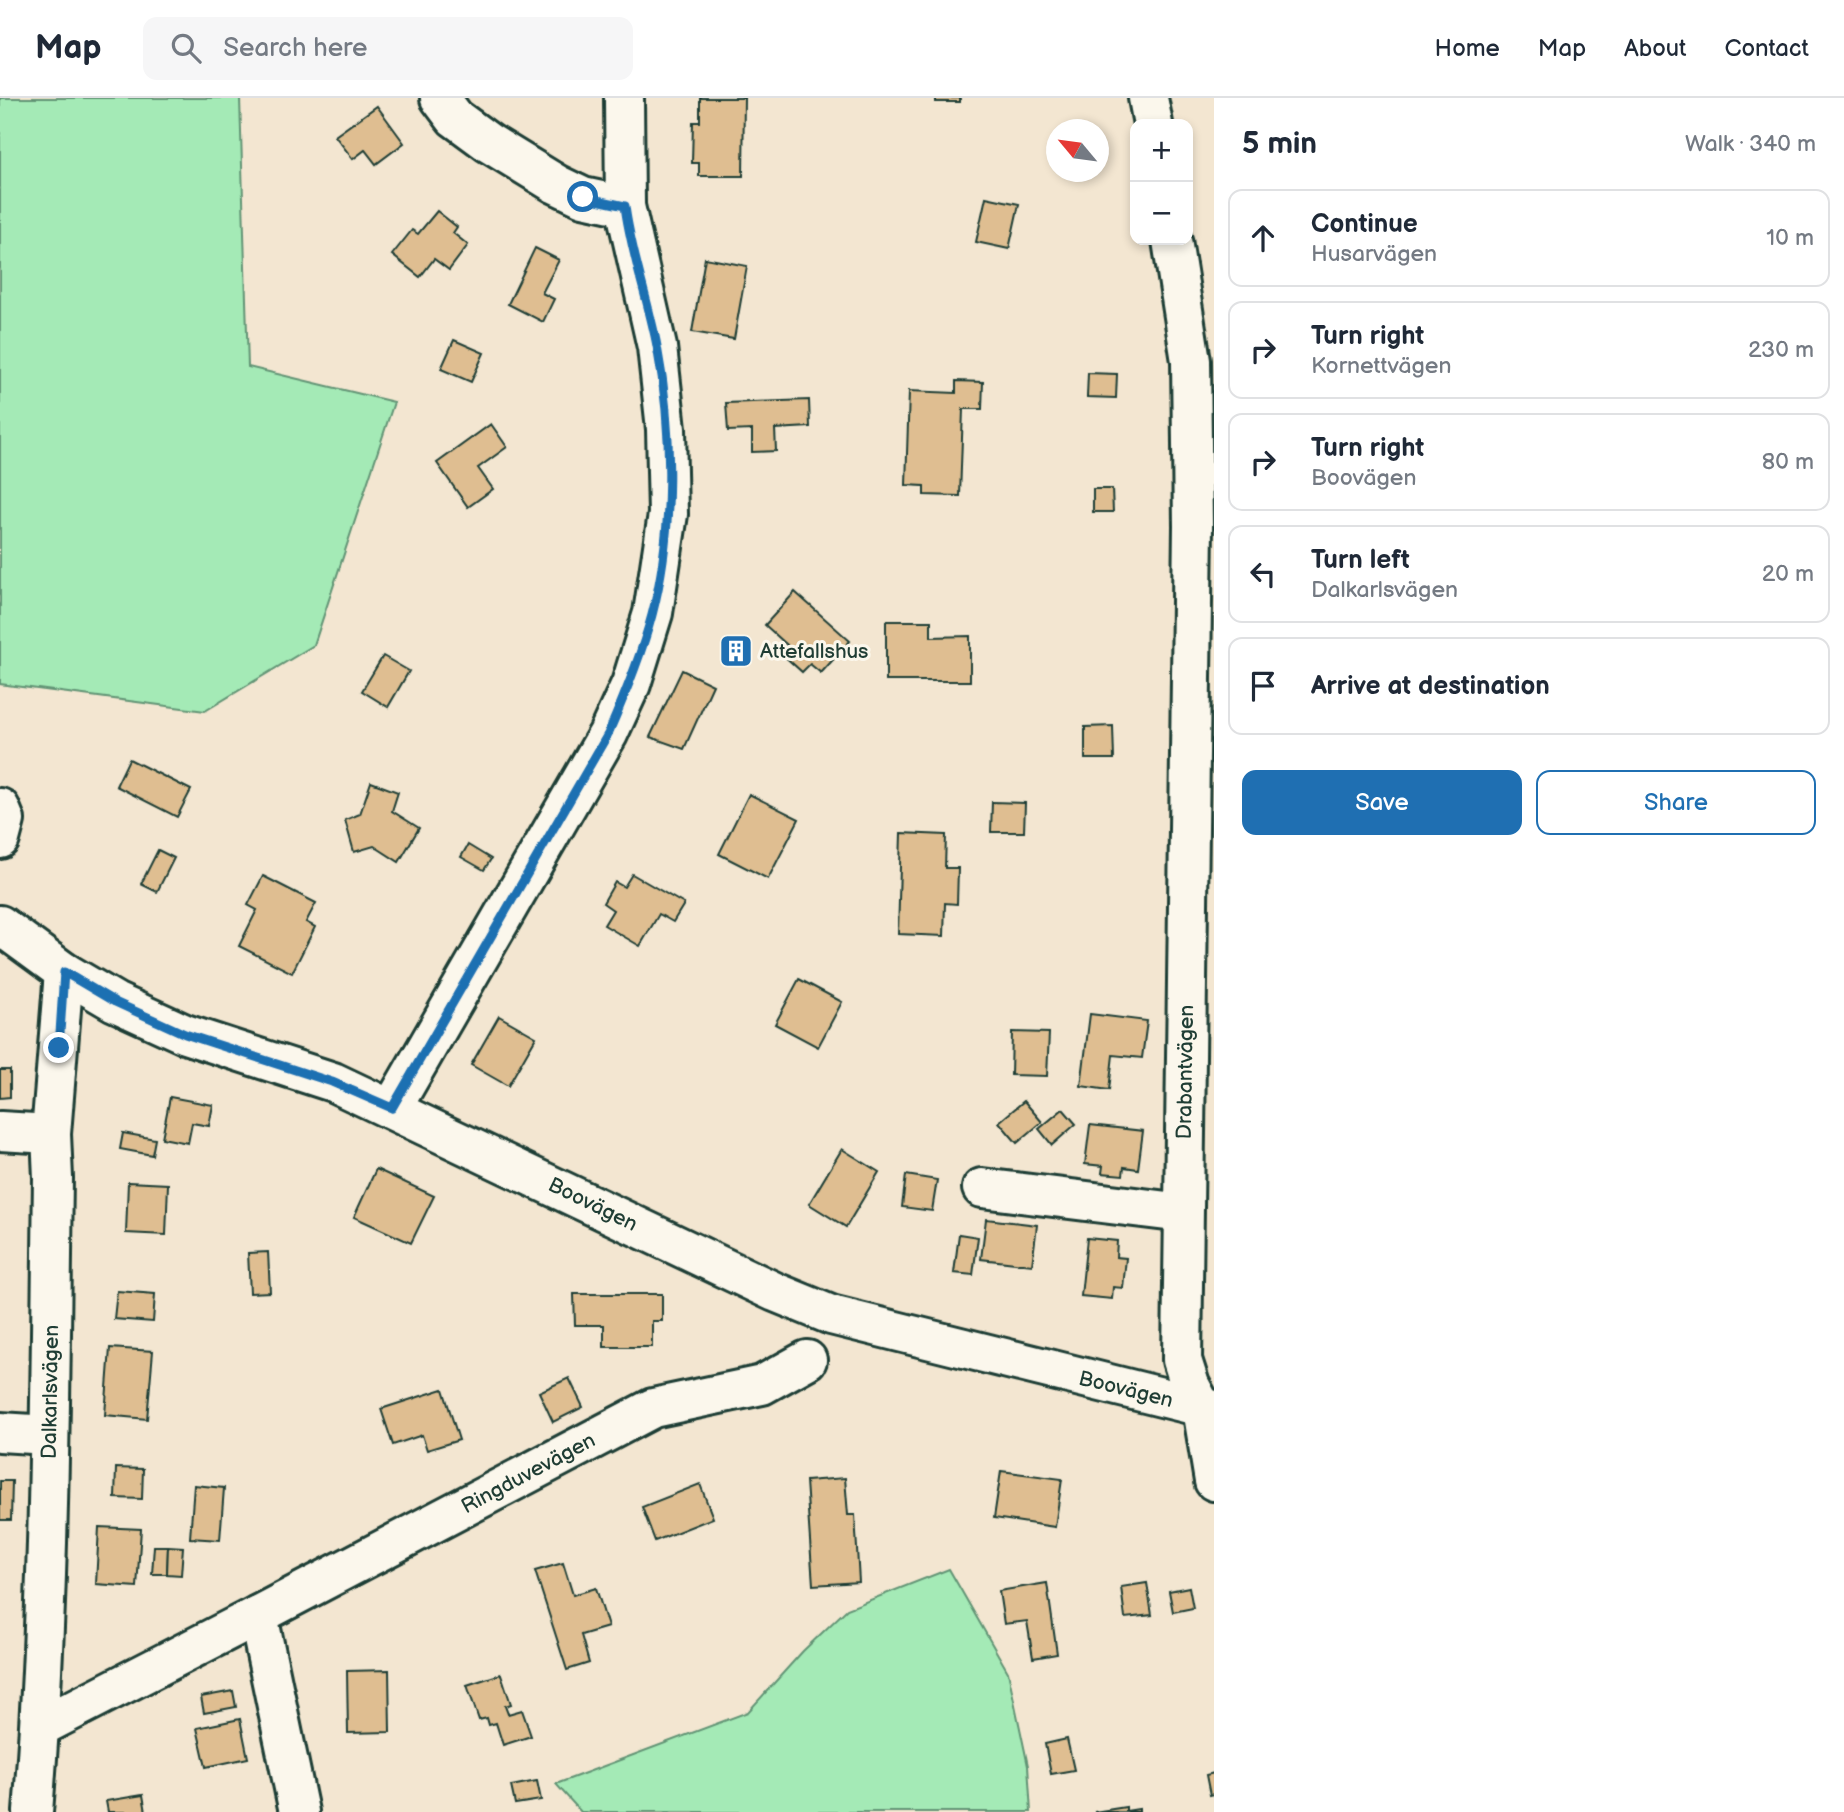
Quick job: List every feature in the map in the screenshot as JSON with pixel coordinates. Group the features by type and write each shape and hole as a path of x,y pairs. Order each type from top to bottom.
{"street":[{"path":"440,98 455,118 489,144 556,184 583,197 625,206"},
{"path":"392,1108 608,734 631,684 653,613 668,514 666,429 657,347 625,206 624,98"},
{"path":"1148,98 1152,119"},
{"name":"Drabantvägen","path":"1173,245 1191,361 1193,526 1182,1360 1190,1385 1208,1409 1214,1480"},
{"path":"0,808 5,820 0,839"},
{"name":"Boovägen","path":"0,925 64,972 115,1002 185,1034 332,1082 392,1108 775,1292 831,1315 1208,1409"},
{"name":"Dalkarlsvägen","path":"33,1812 40,1727 49,1506 53,1178 51,1134 64,972"},
{"path":"0,1132 51,1134"},
{"path":"982,1188 1183,1213"},
{"name":"Ringduvevägen","path":"40,1727 653,1408 762,1385 807,1360"},
{"path":"0,1432 49,1435"},
{"path":"258,1615 299,1812"}],"green space":[{"path":"0,98 240,98 248,367 394,402 314,645 205,711 0,684"},
{"path":"949,1569 1008,1672 1028,1766 1031,1812 581,1812 556,1784 748,1712 803,1651 847,1609"}],"building":[{"path":"700,98 744,98 743,176 699,176 699,163 692,163 693,122 700,122"},
{"path":"936,98 960,98 960,102 936,102"},
{"path":"377,106 404,143 376,164 365,150 353,159 335,136"},
{"path":"986,197 1019,204 1009,249 976,242"},
{"path":"437,211 457,227 453,233 468,245 449,270 434,259 420,277 392,255 412,230 418,234"},
{"path":"535,248 559,260 542,293 554,299 543,322 508,304"},
{"path":"705,258 747,266 734,339 692,332"},
{"path":"454,340 484,353 471,382 441,369"},
{"path":"1088,373 1117,374 1116,398 1087,397"},
{"path":"956,381 983,382 982,409 963,409 960,496 924,495 924,486 906,485 909,391 956,393"},
{"path":"809,400 810,427 775,429 776,451 752,452 752,430 728,431 726,403"},
{"path":"491,424 507,447 478,468 493,489 468,507 437,463"},
{"path":"1093,489 1112,489 1113,512 1093,512"},
{"path":"795,592 850,641 821,673 810,664 802,672 781,653 787,645 765,625"},
{"path":"886,621 931,621 931,637 970,636 970,681 886,681"},
{"name":"Attefallshus","path":"742,642 746,653 728,658 726,648"},
{"path":"383,656 409,671 388,707 362,691"},
{"path":"682,670 713,685 684,749 650,737"},
{"path":"1113,726 1114,759 1085,759 1085,727"},
{"path":"129,759 191,790 177,817 116,786"},
{"path":"371,782 398,792 392,811 419,828 399,862 374,846 354,852 345,820 360,814"},
{"path":"749,794 799,819 768,879 719,854"},
{"path":"992,802 1025,803 1024,832 991,832"},
{"path":"901,833 946,835 945,868 958,868 957,904 945,903 944,936 898,934"},
{"path":"468,845 491,859 484,870 461,857"},
{"path":"158,850 174,858 157,892 141,884"},
{"path":"632,874 684,904 673,922 659,914 640,946 604,925 613,910 603,903 615,882 624,887"},
{"path":"263,876 316,903 306,922 315,927 292,973 239,946 257,910 248,905"},
{"path":"799,979 842,1002 818,1047 775,1024"},
{"path":"1090,1014 1147,1021 1142,1058 1113,1055 1109,1090 1081,1086"},
{"path":"499,1016 536,1037 508,1086 471,1065"},
{"path":"1012,1032 1049,1033 1047,1076 1011,1075"},
{"path":"0,1070 10,1070 10,1097 0,1098"},
{"path":"170,1097 213,1105 209,1126 192,1123 188,1143 162,1138"},
{"path":"1024,1101 1042,1122 1017,1143 999,1122"},
{"path":"1063,1109 1076,1124 1052,1145 1039,1129"},
{"path":"1090,1125 1143,1131 1138,1169 1124,1167 1123,1175 1102,1173 1103,1166 1085,1164"},
{"path":"123,1133 155,1139 152,1155 120,1149"},
{"path":"842,1149 879,1172 846,1227 809,1204"},
{"path":"376,1169 434,1196 411,1243 354,1217"},
{"path":"906,1175 937,1180 932,1211 902,1207"},
{"path":"128,1182 168,1184 166,1235 126,1233"},
{"path":"986,1219 1037,1225 1032,1265 981,1259"},
{"path":"959,1234 978,1237 973,1275 954,1273"},
{"path":"1087,1238 1117,1241 1116,1257 1126,1258 1123,1288 1113,1287 1112,1299 1081,1296"},
{"path":"268,1252 270,1292 250,1293 248,1253"},
{"path":"117,1291 155,1294 153,1322 114,1319"},
{"path":"574,1294 662,1294 662,1321 652,1321 652,1347 604,1347 604,1325 575,1325"},
{"path":"110,1348 153,1351 147,1419 105,1415"},
{"path":"569,1378 583,1407 553,1422 539,1392"},
{"path":"443,1389 459,1440 427,1450 422,1435 393,1445 381,1409"},
{"path":"116,1468 143,1469 142,1499 115,1498"},
{"path":"1001,1471 1062,1479 1055,1527 994,1518"},
{"path":"845,1478 848,1515 855,1515 859,1582 813,1585 806,1481"},
{"path":"0,1481 12,1481 11,1520 0,1520"},
{"path":"700,1484 713,1518 655,1541 642,1507"},
{"path":"194,1485 224,1488 220,1540 190,1538"},
{"path":"99,1527 141,1529 137,1587 96,1584"},
{"path":"154,1546 168,1546 167,1574 152,1574"},
{"path":"168,1546 183,1547 181,1575 167,1574"},
{"path":"563,1563 573,1595 596,1588 608,1627 581,1635 589,1663 567,1670 535,1571"},
{"path":"1047,1583 1057,1654 1033,1658 1027,1621 1004,1624 999,1591"},
{"path":"1147,1583 1152,1615 1125,1618 1121,1587"},
{"path":"1189,1587 1193,1608 1173,1612 1169,1591"},
{"path":"389,1670 390,1732 348,1733 347,1671"},
{"path":"501,1674 511,1704 505,1706 508,1714 522,1710 531,1736 503,1745 496,1723 489,1725 487,1718 479,1720 467,1685"},
{"path":"233,1691 236,1707 204,1713 201,1697"},
{"path":"240,1719 248,1758 206,1767 197,1728"},
{"path":"1067,1739 1074,1770 1051,1774 1045,1744"},
{"path":"1214,1773 1214,1794 1210,1795 1206,1775"},
{"path":"537,1781 541,1800 515,1804 511,1786"},
{"path":"143,1795 146,1812 108,1812 106,1801"},
{"path":"1126,1807 1126,1811 1139,1809 1139,1812 1094,1812"}],"place":[{"name":"Attefallshus","path":"736,651"}],"route":[{"path":"59,1048 64,972 115,1002 185,1034 332,1082 392,1108 608,734 631,684 653,613 668,514 666,429 657,347 625,206 583,197"}]}
